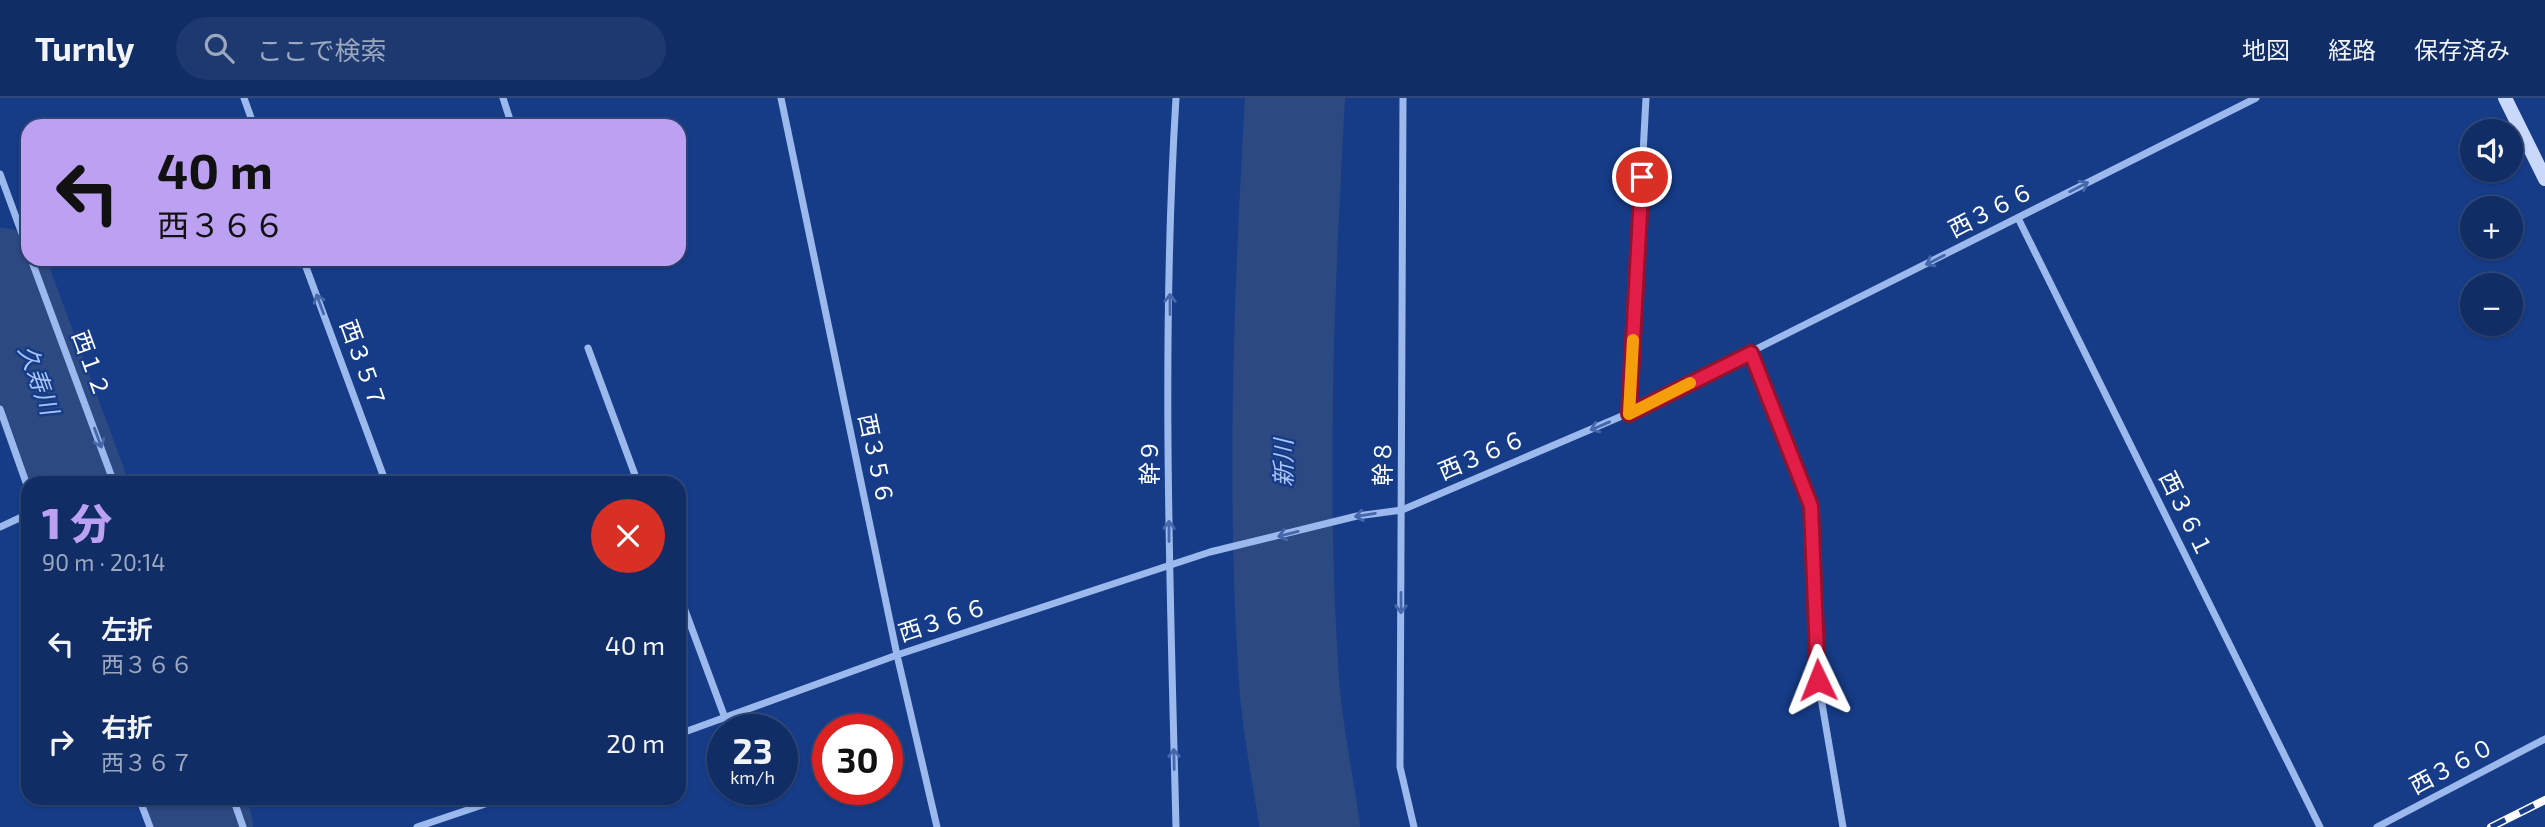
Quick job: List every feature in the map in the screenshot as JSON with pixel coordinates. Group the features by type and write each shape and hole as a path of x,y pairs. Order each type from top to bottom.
{"street":[{"path":"244,98 252,119"},
{"path":"503,98 510,119"},
{"name":"西３５６","path":"781,98 897,655 937,827"},
{"name":"幹９","path":"1176,98 1171,180 1169,565 1176,827"},
{"name":"幹８","path":"1403,98 1400,767 1414,827"},
{"path":"1629,414 1646,98"},
{"name":"西３６６","path":"736,714 897,655 1169,565 1333,522 1402,510 1629,414 2256,98"},
{"path":"2505,98 2545,179"},
{"path":"0,174 21,231"},
{"name":"西３６１","path":"2018,218 2320,827"},
{"name":"西１２","path":"35,266 111,476"},
{"name":"西３５７","path":"306,266 383,476"},
{"path":"588,348 635,476"},
{"path":"1751,353 1811,506 1818,680 1843,827"},
{"path":"0,409 24,476"},
{"path":"0,527 21,517"},
{"path":"686,613 724,714"},
{"name":"西３６６","path":"686,732 707,724"},
{"name":"西３６０","path":"2377,827 2545,739"},
{"path":"142,805 150,827"},
{"path":"235,805 243,827"},
{"path":"417,827 481,805"}],"waterway":[{"name":"新川","path":"1295,98 1285,316 1283,535 1290,698 1310,827"},
{"name":"久寿川","path":"0,278 73,476"},
{"name":"久寿川","path":"195,805 203,827"}],"railway":[{"path":"2491,827 2545,800"}],"slow traffic":[{"path":"1633,340 1629,414 1690,383"}],"route":[{"path":"1642,177 1629,414 1751,353 1811,506 1818,680"}]}
